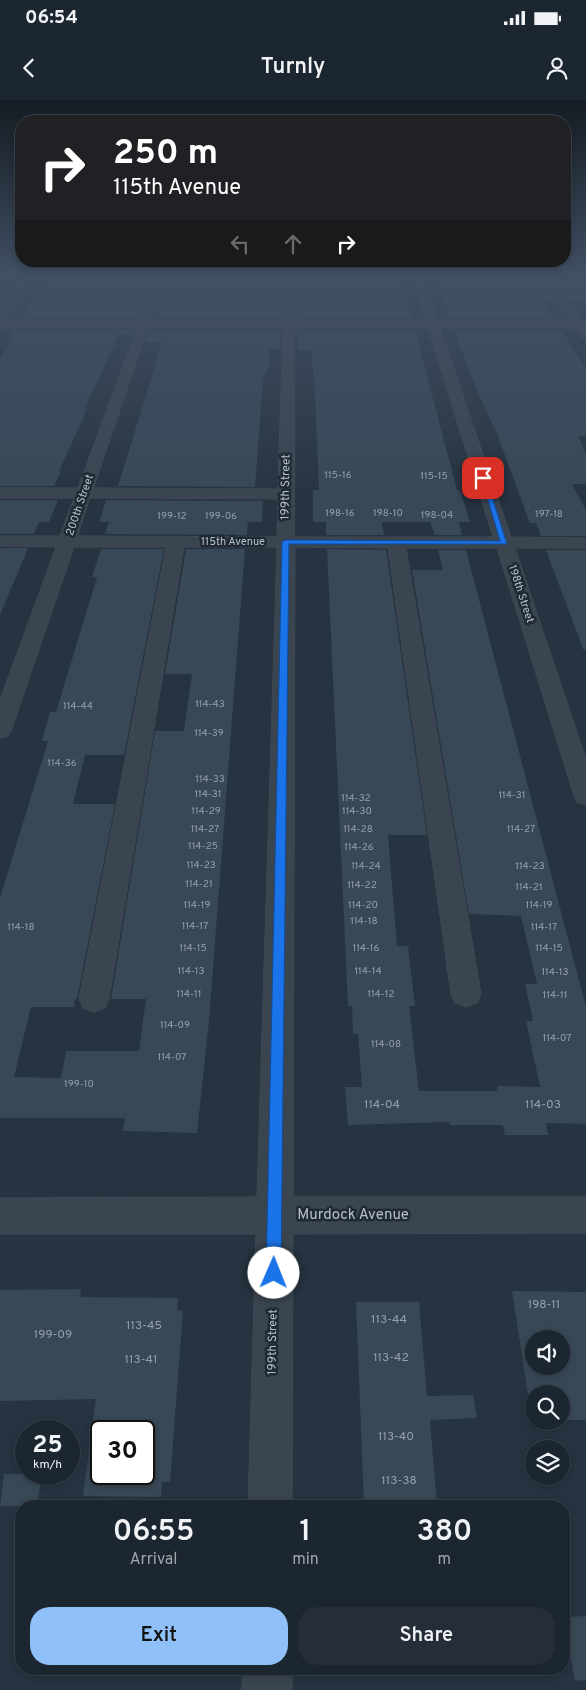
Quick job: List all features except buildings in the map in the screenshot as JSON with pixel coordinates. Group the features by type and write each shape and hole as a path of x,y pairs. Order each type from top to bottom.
{"street":[{"name":"200th Street","path":"0,731 134,352"},
{"name":"199th Street","path":"270,1500 289,352"},
{"name":"198th Street","path":"443,352 586,796"},
{"path":"0,493 286,494"},
{"name":"115th Avenue","path":"0,541 586,543"},
{"path":"94,998 176,542"},
{"path":"396,542 466,994"},
{"name":"Murdock Avenue","path":"0,1216 586,1215"},
{"path":"267,1690 268,1675"}],"route":[{"path":"274,1273 285,542 504,543 483,478"}]}
